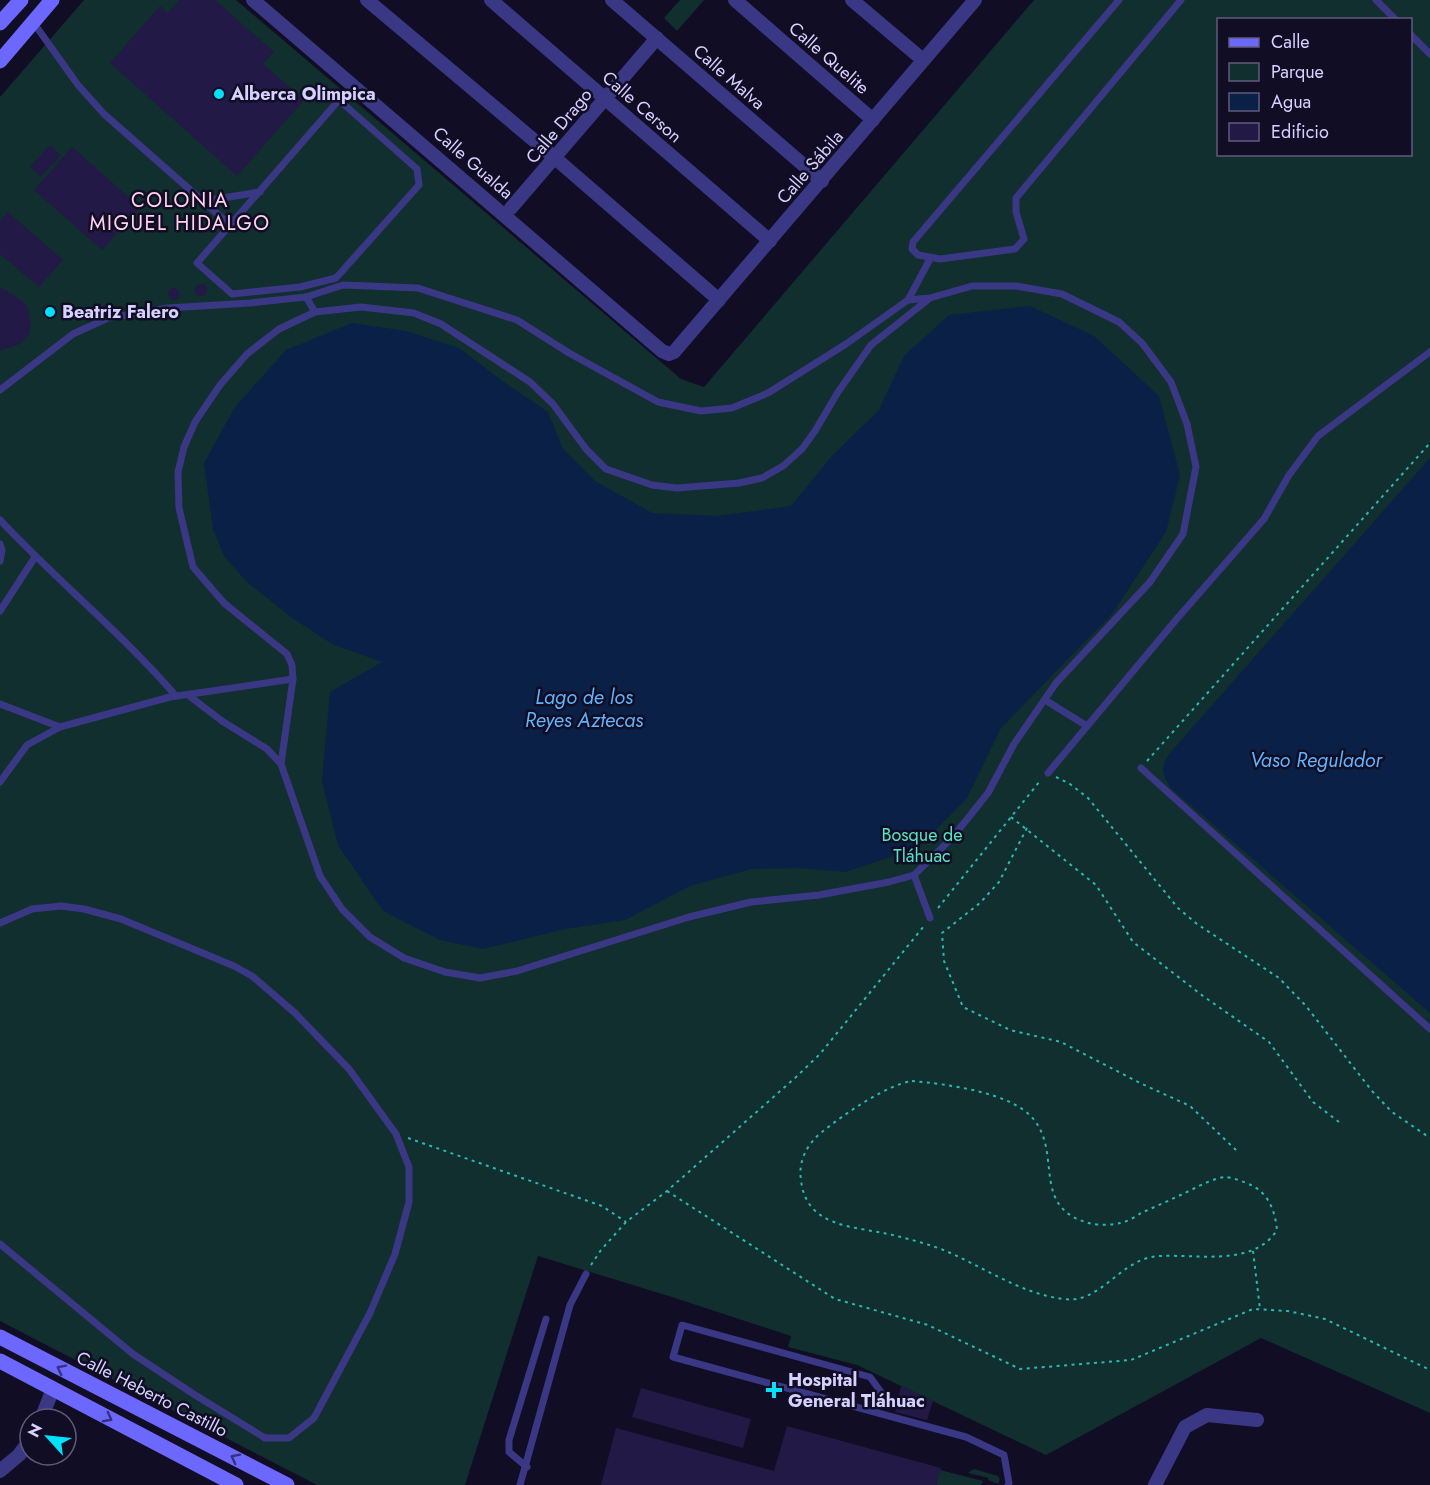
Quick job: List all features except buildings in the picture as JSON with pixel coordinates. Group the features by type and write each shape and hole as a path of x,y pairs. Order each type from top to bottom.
{"main road":[{"path":"0,61 52,0"},
{"path":"0,23 15,4"},
{"name":"Calle Heberto Castillo","path":"0,1337 286,1485"},
{"path":"0,1361 236,1485"}],"street":[{"name":"Calle Gualda","path":"253,0 662,351 669,354"},
{"name":"Calle Cerson","path":"491,0 770,241"},
{"name":"Calle Malva","path":"612,0 822,181"},
{"name":"Calle Quelite","path":"735,0 873,120"},
{"path":"852,0 922,60"},
{"name":"Calle Sábila","path":"669,354 674,352 822,181 974,0"},
{"path":"373,2 718,300"},
{"name":"Calle Drago","path":"511,208 657,38"},
{"path":"46,1407 53,1389"},
{"path":"1155,1485 1185,1427 1207,1415 1257,1420"},
{"path":"0,1471 18,1456"}],"lane":[{"path":"1119,0 913,242 912,249 918,255 940,260 1015,249 1024,239 1016,212 1016,198 1181,0"},
{"path":"1376,0 1394,18"},
{"path":"33,22 78,85 104,114 230,225"},
{"path":"1412,36 1430,54"},
{"path":"339,100 417,169 419,185 336,278 300,287 232,294 197,263 230,225 339,100"},
{"path":"204,201 260,192"},
{"path":"0,390 73,334 108,318 168,308 306,297 343,285 418,288 517,320 569,353 658,402 702,411 732,408 768,393 846,344 908,300 930,259"},
{"path":"188,695 222,721 267,749 281,764 320,876 342,909 370,938 404,958 445,972 480,978 517,971 689,917 730,907 751,902 819,895 914,875 952,838 988,793 1014,744 1056,683 1150,582 1183,534 1196,467 1187,424 1171,382 1142,343 1119,322 1062,294 1016,286 972,286 930,298 908,300"},
{"path":"306,297 315,312"},
{"path":"281,764 292,665 287,654 224,603 194,567 179,508 178,472 184,447 195,422 220,385 247,354 279,328 315,312 361,307 414,313 441,324 531,382 552,404 586,449 606,469 652,485 677,488 739,483 762,477 783,466 802,449 871,345 930,298"},
{"path":"1048,773 1264,519 1288,475 1318,436 1430,351"},
{"path":"0,520 35,558 123,640 176,696"},
{"path":"0,544 2,550 0,561"},
{"path":"0,611 35,558"},
{"path":"0,782 27,745 60,728 176,696 292,679"},
{"path":"1045,700 1087,726"},
{"path":"0,704 60,728"},
{"path":"1141,768 1430,1029"},
{"path":"914,875 930,918"},
{"path":"0,922 32,909 61,906 84,909 121,919 234,966 252,976 295,1013 349,1069 396,1134 410,1167 409,1202 395,1254 370,1313 314,1418 289,1438 265,1438 142,1360 0,1244"},
{"path":"520,1485 527,1467 570,1305 586,1274"},
{"path":"527,1467 509,1452 509,1440 546,1319"},
{"path":"875,1412 881,1392 870,1377 682,1325 673,1358 966,1437 1004,1455 1010,1484"}],"path":[{"path":"1141,768 1430,443"},
{"path":"586,1274 601,1250 626,1222 667,1191 820,1054 1048,773 1070,784 1088,798 1178,908 1197,924 1279,978 1306,1006 1385,1105 1409,1125 1430,1138"},
{"path":"1011,817 1096,885 1133,942 1203,996 1269,1042 1313,1102 1339,1122"},
{"path":"1027,828 999,882 980,903 942,933 944,961 963,1006 1010,1030 1061,1042 1190,1106 1237,1151"},
{"path":"929,1082 984,1093 1012,1103 1026,1112 1036,1121 1042,1134 1052,1194 1062,1208 1094,1224 1120,1223 1204,1184 1226,1177 1258,1189 1270,1203 1276,1217 1277,1230 1264,1246 1253,1251 1221,1256 1157,1256 1134,1262 1096,1291 1082,1298 1065,1299 1040,1294 941,1249 887,1234 837,1225 815,1211 807,1201 801,1187 799,1169 813,1139 839,1119 900,1083 929,1082"},
{"path":"396,1134 602,1206 626,1222"},
{"path":"667,1191 835,1299 928,1325 1020,1369 1131,1360 1253,1309 1260,1309 1288,1311 1325,1319 1430,1370"},
{"path":"1253,1251 1260,1309"}],"green space":[{"name":"Bosque de Tláhuac","path":"84,0 236,0 681,379 704,387 1034,0 1430,0 1430,1413 1261,1338 1046,1455 857,1365 788,1347 791,1336 538,1256 465,1485 317,1485 0,1321 0,97"},
{"path":"680,0 704,0 677,31 664,18"},
{"path":"974,1469 998,1476 1000,1480 998,1484 988,1480 989,1478 968,1473"},
{"path":"940,1470 983,1481 981,1485 936,1485"}],"water":[{"name":"Lago de los Reyes Aztecas","path":"1030,306 1094,336 1159,396 1180,475 1166,532 1112,614 1001,728 967,798 918,848 845,872 800,868 751,869 690,886 625,920 565,929 483,949 440,940 383,911 338,845 322,781 330,692 382,662 332,644 291,617 247,582 224,556 213,529 204,463 235,407 286,350 352,323 406,331 459,348 548,412 563,449 595,481 652,513 717,516 791,506 831,457 879,410 904,356 949,315"},
{"name":"Vaso Regulador","path":"1430,458 1430,1013 1170,787 1163,770 1169,754"}],"place":[{"name":"Alberca Olimpica","path":"219,94"},
{"name":"Beatriz Falero","path":"50,312"},
{"name":"Hospital General Tláhuac","path":"774,1390"}],"district":[{"name":"COLONIA MIGUEL HIDALGO","path":"180,212"}]}
